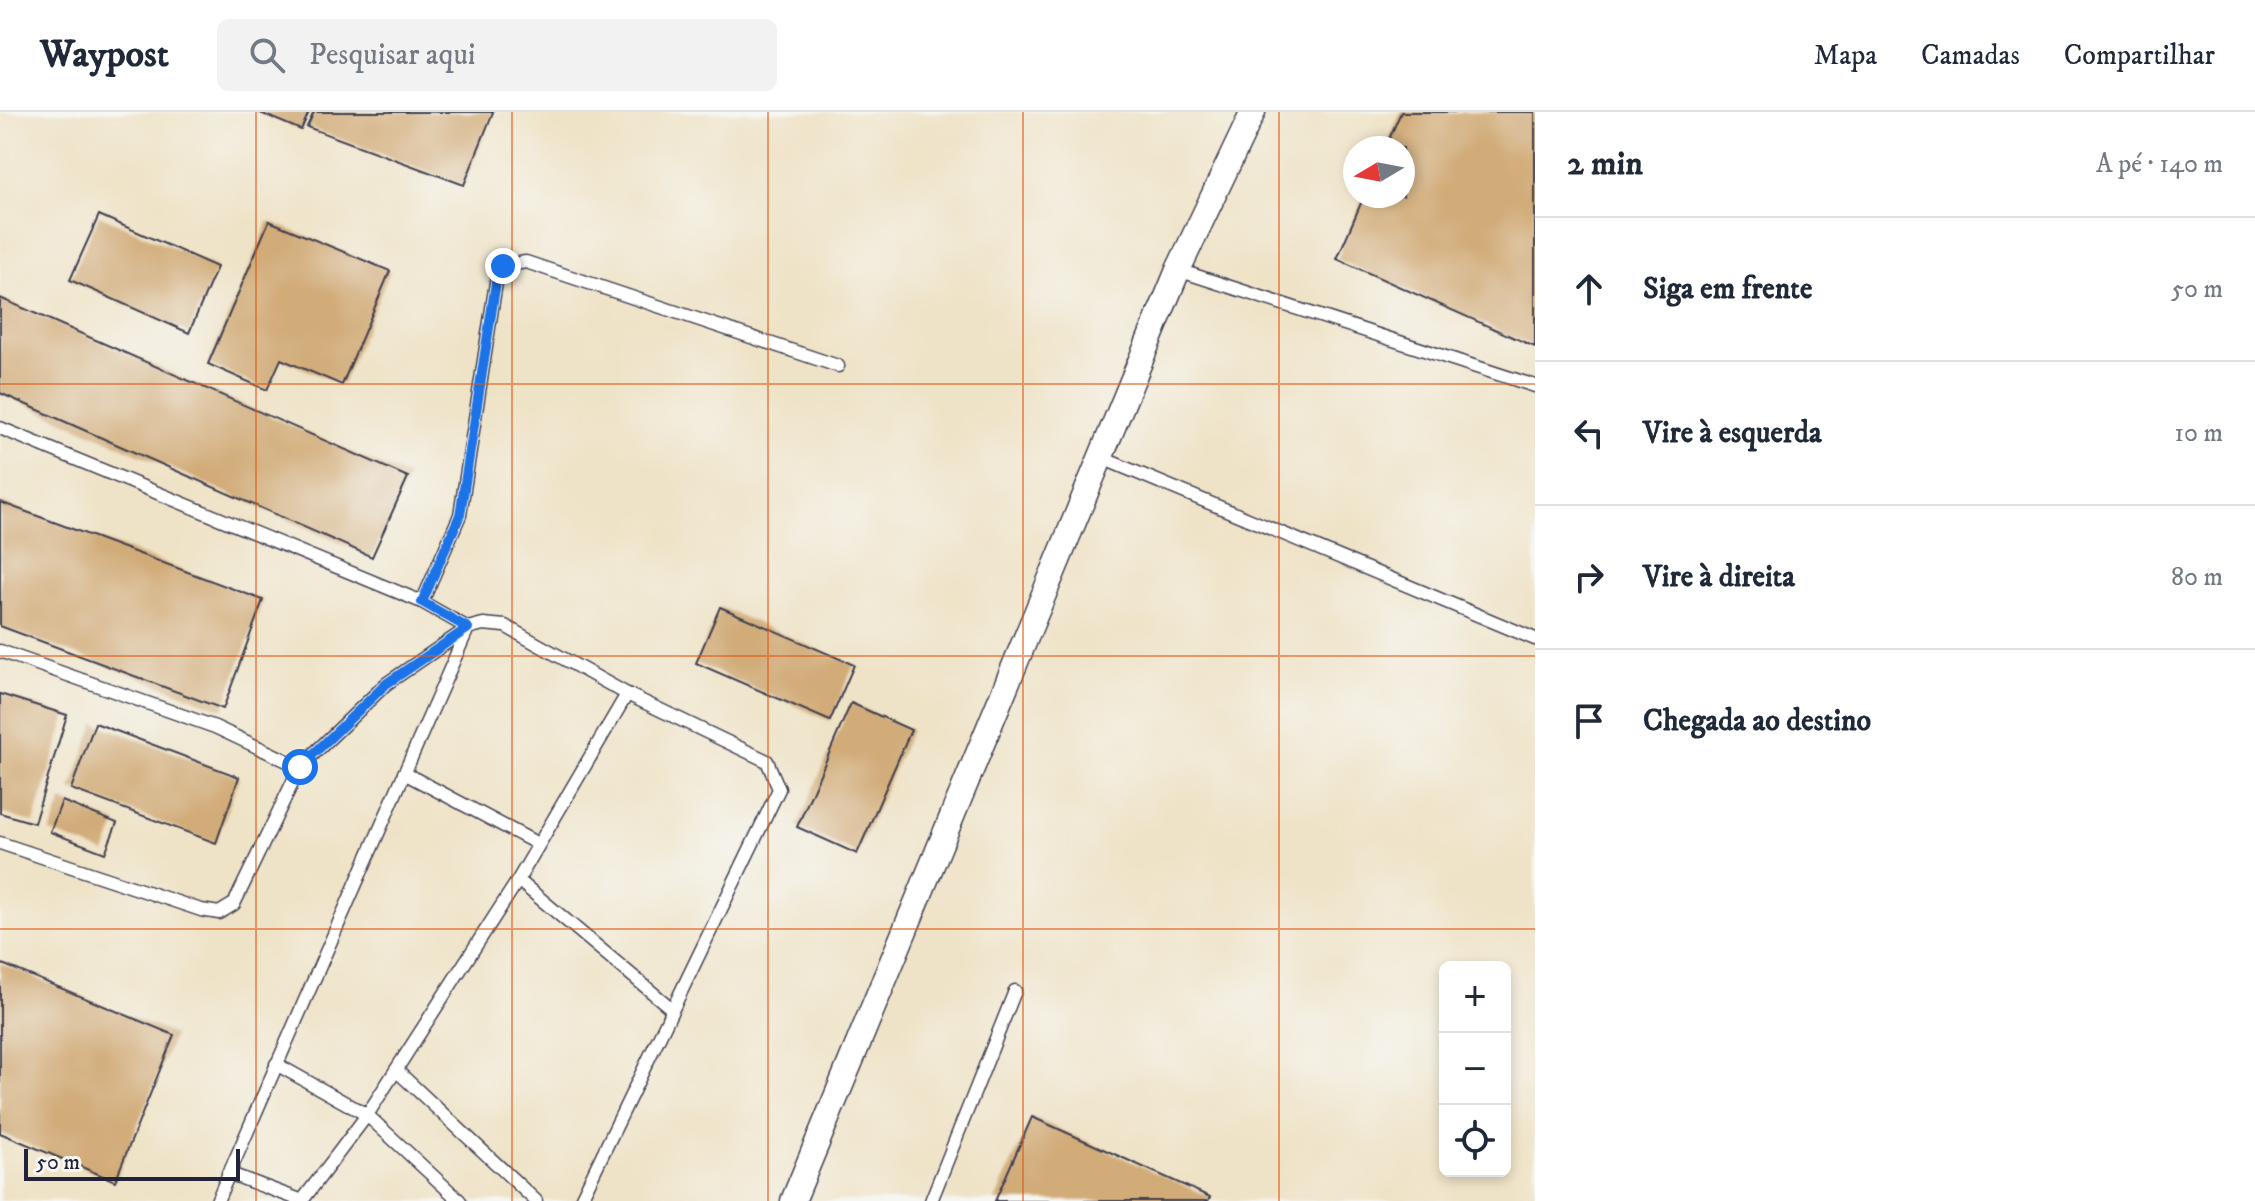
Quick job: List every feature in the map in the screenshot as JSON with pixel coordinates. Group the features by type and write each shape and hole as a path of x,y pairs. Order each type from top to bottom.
{"street":[{"path":"793,1201 1178,270 1253,112"}],"lane":[{"path":"422,602 460,515 497,276 503,266 526,262 838,366"},
{"path":"1178,270 1535,386"},
{"path":"0,428 422,602 468,628"},
{"path":"1102,458 1535,639"},
{"path":"0,843 201,910 219,913 234,904 300,767 386,684 468,628 483,624 505,626 627,694 767,761 779,789 580,1201"},
{"path":"217,1201 468,628"},
{"path":"0,651 215,727 300,767"},
{"path":"228,1173 302,1201 367,1115 518,880 627,694"},
{"path":"404,773 538,844"},
{"path":"518,880 672,1009"},
{"path":"931,1201 1015,991"},
{"path":"276,1064 367,1115 460,1201"},
{"path":"396,1070 536,1201"}],"building":[{"path":"258,112 309,112 301,130"},
{"path":"314,112 493,112 464,185 307,127"},
{"path":"1401,112 1535,112 1535,347 1337,259 1359,208 1415,208 1415,136 1390,136"},
{"path":"99,215 217,267 189,333 70,280"},
{"path":"269,221 390,271 342,385 281,359 267,390 208,364"},
{"path":"0,298 408,477 372,557 0,393"},
{"path":"0,502 263,600 223,709 0,626"},
{"path":"720,607 854,665 830,721 696,663"},
{"path":"0,694 67,715 34,823 0,813"},
{"path":"851,703 911,730 857,854 797,827"},
{"path":"95,723 239,777 216,843 71,789"},
{"path":"62,801 117,823 105,853 50,832"},
{"path":"0,963 174,1035 115,1181 0,1133"},
{"path":"1032,1117 1210,1197 1208,1201 995,1201"}],"route":[{"path":"300,767 386,684 468,628 422,602 460,515 497,276 503,266"}]}
